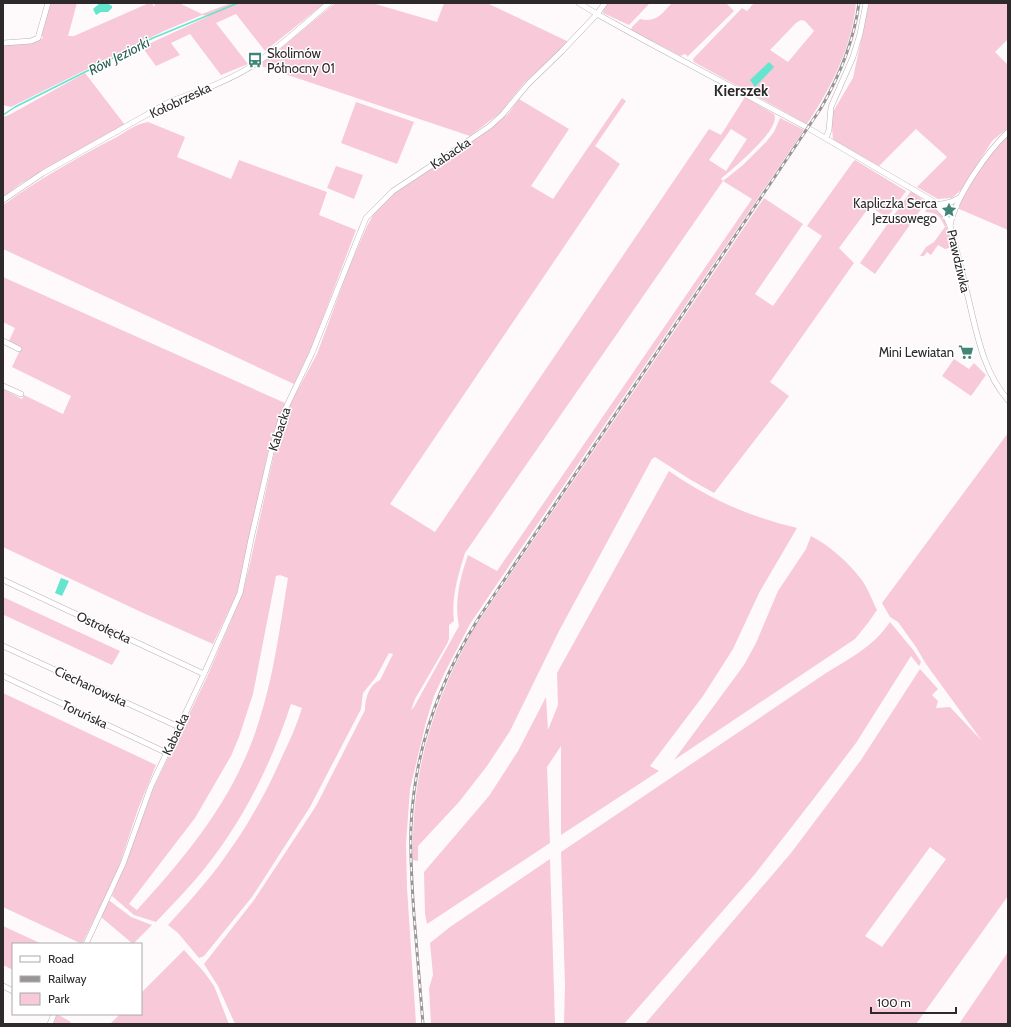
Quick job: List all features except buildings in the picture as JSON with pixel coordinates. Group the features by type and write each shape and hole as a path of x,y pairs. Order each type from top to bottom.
{"street":[{"path":"3,43 31,41 38,38 48,3"},
{"name":"Kołobrzeska","path":"3,200 43,173 171,101 194,94 257,63 277,48 329,3"},
{"path":"579,3 826,138 931,200 945,215 950,226"},
{"name":"Kabacka","path":"86,943 123,864 151,786 204,674 240,593 273,444 282,416 289,398 312,353 366,218 393,191 450,154 494,122 528,84 597,14 605,3"},
{"path":"826,138 829,130 831,107 853,57 860,34 866,3"},
{"name":"Prawdziwka","path":"1008,132 992,149 959,198 950,226 987,367 994,381 1008,400"},
{"path":"937,205 951,202 959,198"},
{"path":"3,342 19,349"},
{"path":"3,386 21,394"},
{"name":"Ostrołęcka","path":"3,580 204,674"},
{"name":"Ciechanowska","path":"3,646 179,727"},
{"name":"Toruńska","path":"3,676 167,753"},
{"path":"3,986 12,990"}],"green space":[{"path":"50,3 77,3 68,36 74,36 149,3 152,3 154,7 155,3 179,3 202,14 231,3 325,3 265,51 236,14 216,23 248,64 221,75 190,34 171,43 180,55 156,66 142,47 209,16 202,15 164,31 11,107 3,105 3,45 35,42 43,38 41,33"},
{"path":"335,3 372,3 437,22 444,3 487,3 569,42 525,82 500,113 470,136 258,65 274,54"},
{"path":"608,3 650,3 629,25 603,13 603,10"},
{"path":"672,3 726,3 734,11 687,57 687,55 684,54 681,56 631,30 640,19 655,19"},
{"path":"754,3 856,3 850,35 839,66 824,96 807,124 694,62 693,59 742,8 747,11","holes":["801,20 805,21 814,31 788,62 770,50 796,23"]},
{"path":"869,3 1008,3 1008,39 995,52 1008,65 1008,128 992,141 961,190 952,198 938,199 917,187 947,157 916,129 879,166 833,140 831,115 853,78"},
{"path":"85,73 125,125 20,184 3,197 3,117"},
{"path":"745,97 774,114 774,121 771,129 764,139 721,179 723,181 743,165 766,142 774,132 780,118 804,130 470,624 434,696 426,722 410,789 406,844 407,888 416,1024 235,1024 218,986 204,964 254,900 316,806 365,710 368,692 376,682 380,680 393,654 389,653 376,677 363,693 361,709 310,807 252,897 204,956 199,958 178,933 168,925 212,875 248,822 275,772 293,734 302,708 291,704 283,728 263,774 252,797 226,840 190,885 156,922 134,915 112,896 154,787 207,677 242,595 276,445 288,408 317,354 348,270 367,226 377,208 399,189 487,131 508,114 519,99 569,129 531,186 553,199 622,98 626,101 595,146 620,164 390,504 435,532 709,129 721,135","holes":["731,129 747,139 726,171 709,160","723,181 752,199 497,571 468,555 459,590 457,608 459,626 411,710 415,699 449,639 449,625 454,621 453,604 456,587 465,553","280,575 288,578 269,686 259,721 249,748 238,774 209,822 175,867 137,910 129,904 195,818 231,756 239,737 253,694 276,576"]},
{"path":"356,102 414,122 397,164 341,143"},
{"path":"148,122 185,137 177,157 231,179 239,160 327,192 319,215 356,230 313,344 294,384 3,249 3,205 72,161 135,126"},
{"path":"1008,136 1008,230 957,208 984,161"},
{"path":"855,160 906,191 887,218 870,206 839,248 854,263 770,382 789,396 714,493 655,457 652,459 559,631 510,731 487,766 459,802 418,846 418,861 413,860 413,828 416,798 420,768 427,739 447,683 475,627 764,198 803,224 755,294 773,306 822,236 807,226"},
{"path":"336,166 363,175 354,199 327,188"},
{"path":"911,191 925,201 924,205 875,274 860,263"},
{"path":"928,207 934,207 943,216 953,247 945,249 938,245 931,255 927,252 924,256 920,256 926,247 934,242 945,227 942,220 938,216 933,213 925,212"},
{"path":"3,277 285,403 270,442 237,593 213,644 3,547 3,389 22,399 24,395 63,414 71,396 12,367 21,348 8,343 15,328 3,322"},
{"path":"954,359 969,369 974,363 986,375 971,396 942,376"},
{"path":"1008,433 1008,896 916,1024 645,1024 791,853 861,760 920,669 938,689 932,695 938,701 936,708 950,707 982,741 926,664 898,622 890,617 882,603","holes":["930,847 946,859 882,947 865,936"]},
{"path":"669,471 702,492 725,504 749,514 797,528 759,593 733,649 703,696 650,766 659,771 561,835 561,746 547,767 550,843 427,924 425,914 424,872 489,796 518,751 546,697 548,730 558,705 557,673"},
{"path":"811,536 832,550 856,573 866,586 877,610 855,639 674,760 744,665 756,643 778,591 806,549"},
{"path":"3,597 120,651 112,665 4,615 3,617"},
{"path":"890,622 914,651 921,662 919,666 911,656 856,743 755,874 624,1024 564,1024 565,985 561,852 826,673 861,651 884,631"},
{"path":"3,693 156,765 138,809 117,872 82,943 3,907"},
{"path":"550,859 555,1024 431,1024 429,988 433,975 430,943 450,927"},
{"path":"110,901 131,917 152,925 134,943 132,943 101,917 108,902"},
{"path":"3,926 40,943 12,943 12,970 3,965"},
{"path":"184,950 204,972 214,986 229,1024 110,1024 119,1015 142,1015 142,992"},
{"path":"1008,952 1008,1024 959,1024"},
{"path":"57,1015 71,1022 69,1024 53,1024"}],"shaded area":[{"path":"100,3 107,3 112,6 112,8 108,12 101,12 96,15 93,9"},
{"path":"769,62 774,67 755,87 750,80"},
{"path":"61,578 69,581 62,596 55,593"}],"waterway":[{"name":"Rów Jeziorki","path":"3,115 15,107 153,38 238,3"}],"railway":[{"path":"423,1024 413,893 411,827 417,772 423,745 440,693 464,643 478,619 821,108 840,70 850,44 859,3"}],"place":[{"name":"Skolimów Północny 01","path":"255,60"},
{"name":"Kapliczka Serca Jezusowego","path":"949,210"},
{"name":"Mini Lewiatan","path":"966,352"}],"district":[{"name":"Kierszek","path":"741,91"}]}
